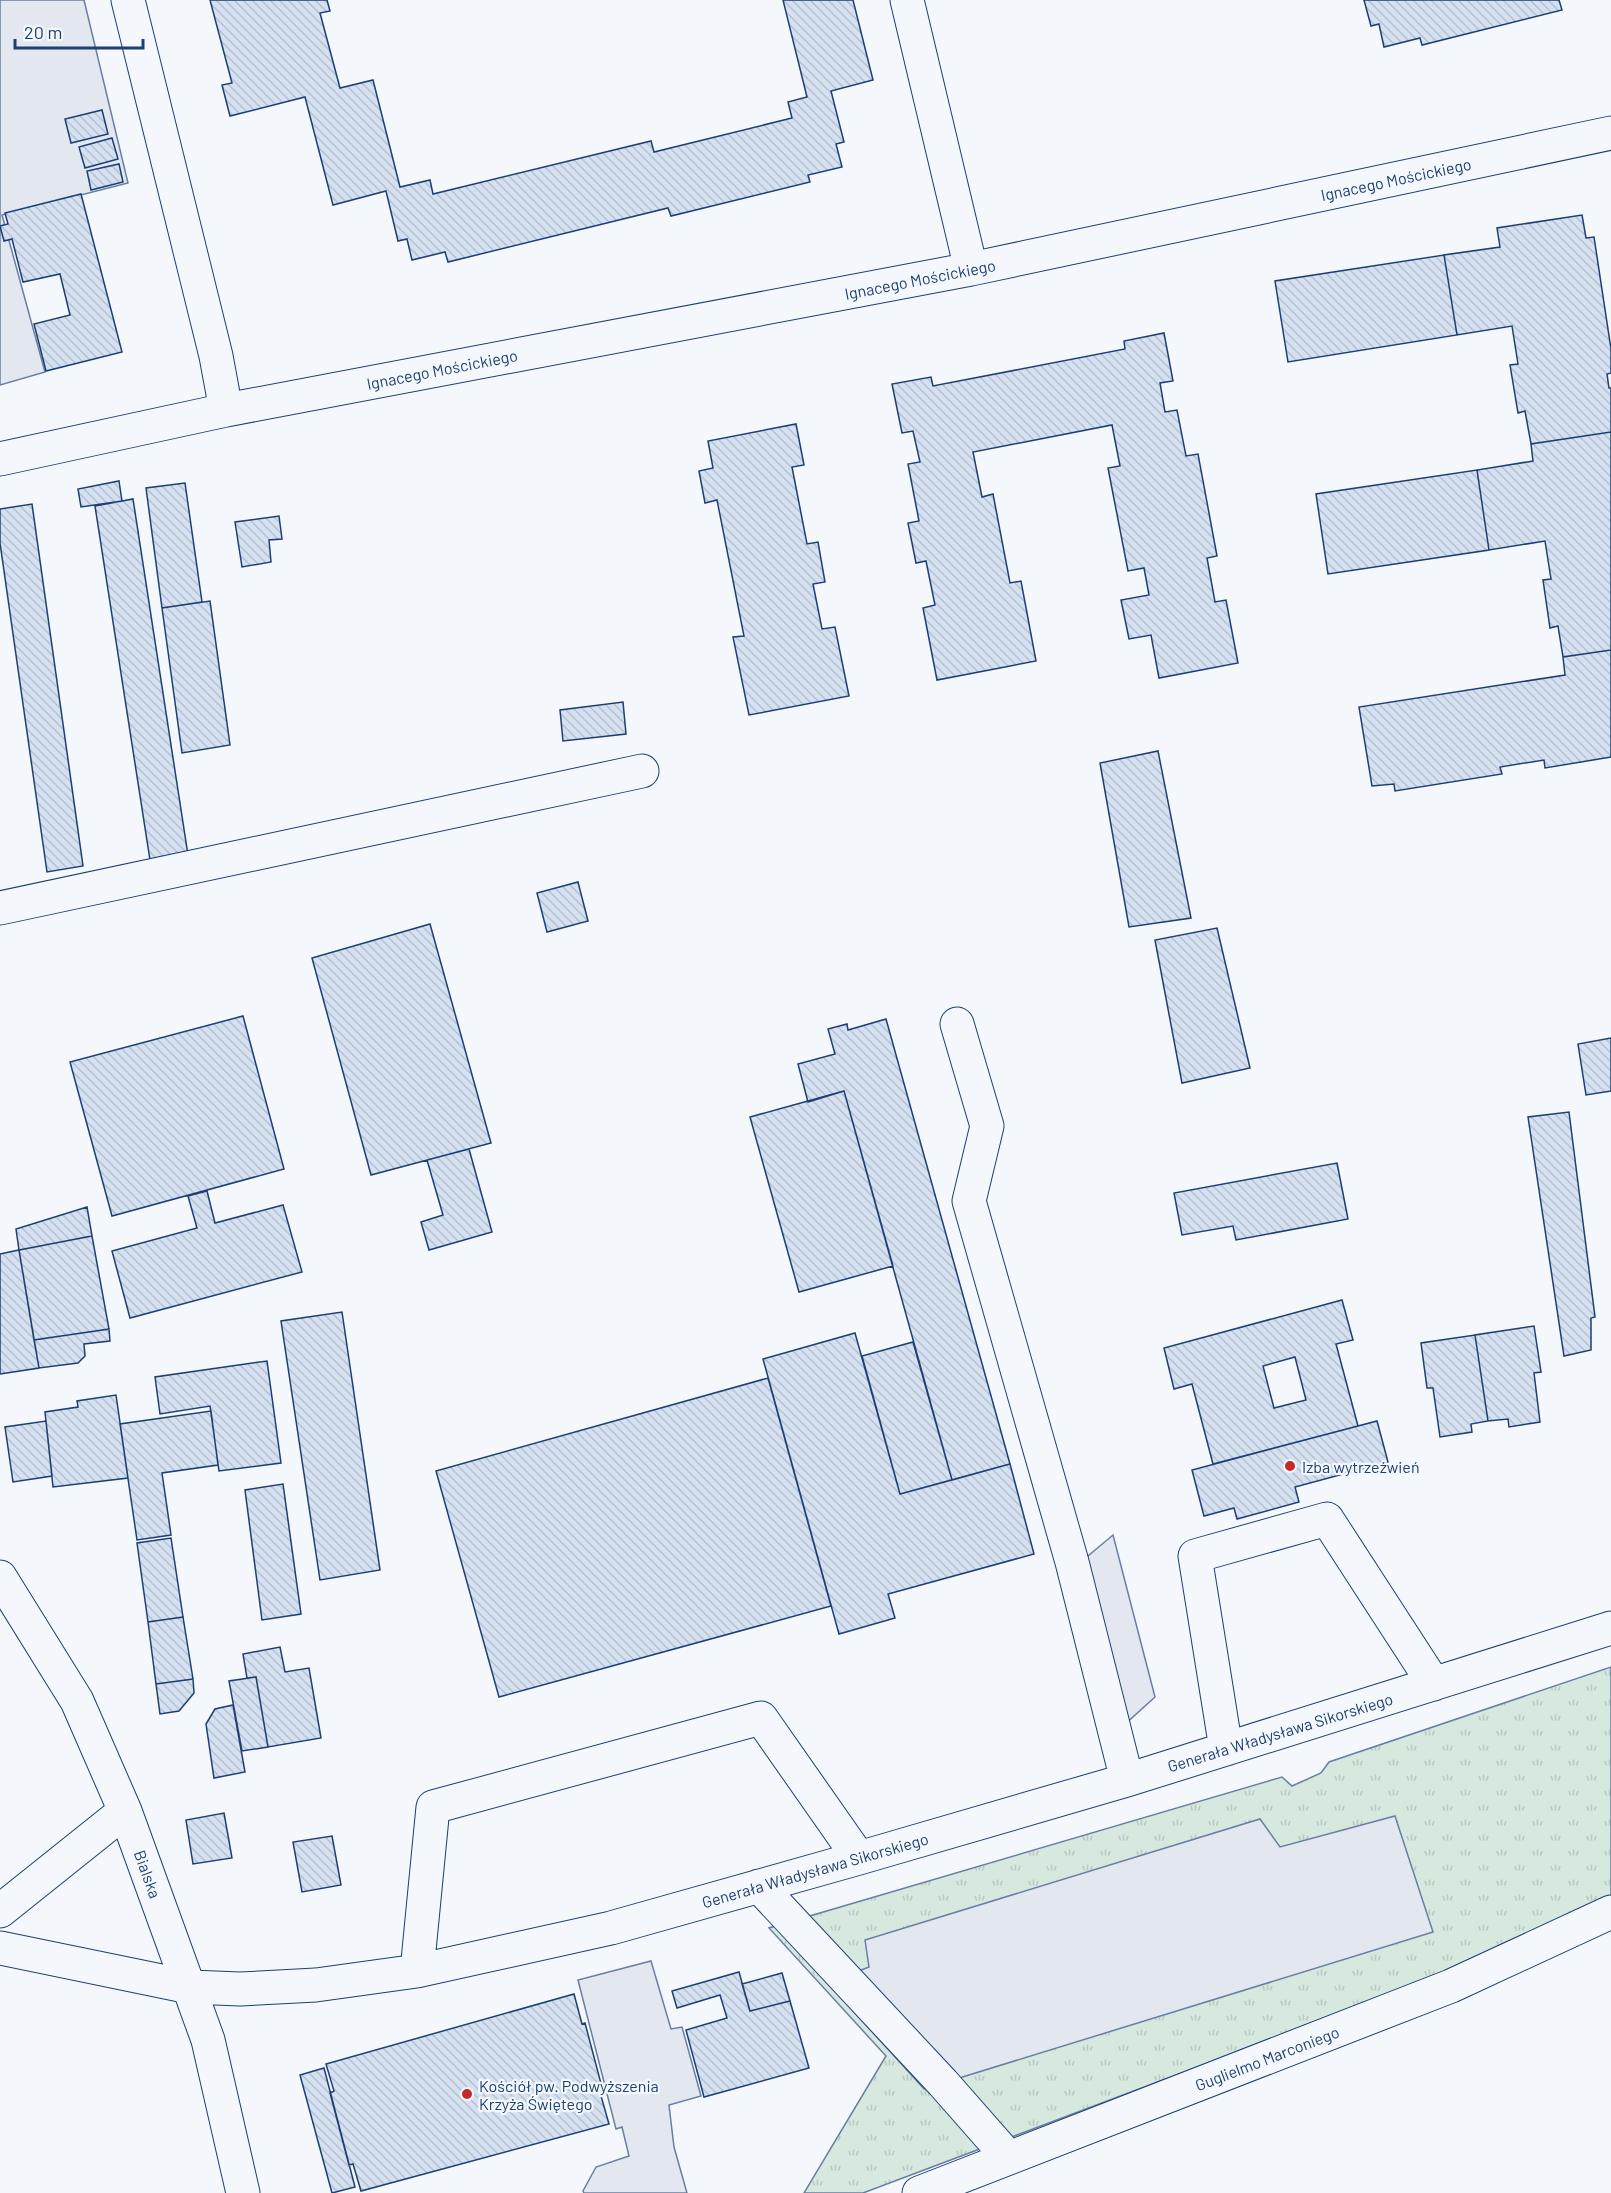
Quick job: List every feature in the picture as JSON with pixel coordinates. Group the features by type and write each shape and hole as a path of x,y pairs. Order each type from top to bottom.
{"street":[{"path":"128,0 216,356 226,410"},
{"path":"907,0 971,269"},
{"name":"Ignacego Mościckiego","path":"0,459 226,410 971,269 1611,133"},
{"path":"0,908 642,771"},
{"path":"957,1024 987,1126 969,1201 1072,1562 1127,1780"},
{"path":"1226,1749 1195,1556 1327,1519 1434,1684"},
{"name":"Bialska","path":"0,1577 77,1701 125,1811 208,2040 243,2193"},
{"name":"Generała Władysława Sikorskiego","path":"0,1948 190,1987 240,1989 316,1985 417,1971 611,1928 859,1858 1127,1780 1611,1628"},
{"path":"417,1971 433,1807 761,1718 859,1858"},
{"path":"0,1911 125,1811"},
{"path":"759,1886 943,2083 1009,2158"},
{"name":"Guglielmo Marconiego","path":"919,2193 1451,1986 1611,1912"}],"green space":[{"path":"1611,1667 1611,1895 1447,1973 863,2193 804,2193 886,2056 769,1928 1282,1777 1292,1786 1321,1773 1329,1762"}],"shaded area":[{"path":"0,0 84,0 128,183 2,215 45,372 0,385"},
{"path":"1113,1535 1155,1697 1124,1725 1082,1561"},
{"path":"1395,1816 1433,1932 924,2089 828,1983 869,1967 865,1940 1260,1819 1280,1847"},
{"path":"651,1961 671,2029 682,2027 701,2096 669,2105 674,2147 687,2193 584,2193 596,2167 629,2156 622,2127 616,2129 578,1980"}],"building":[{"path":"210,0 327,0 330,11 320,13 340,88 373,80 400,187 430,180 433,194 651,141 654,152 792,118 788,102 807,97 783,0 853,0 873,80 831,91 844,142 836,144 842,167 808,175 810,182 671,216 668,208 448,262 445,252 412,260 407,239 398,241 386,191 333,205 305,97 230,116 222,85 232,83"},
{"path":"1364,0 1559,0 1562,10 1422,45 1420,38 1384,47 1379,24 1371,26"},
{"path":"102,110 108,134 71,143 65,119"},
{"path":"112,138 118,159 85,168 79,147"},
{"path":"119,164 123,182 91,190 87,171"},
{"path":"81,194 122,352 46,371 34,324 70,315 60,274 23,282 12,239 4,241 0,226 8,224 5,213"},
{"path":"1582,215 1586,238 1594,237 1611,349 1611,373 1607,374 1609,388 1611,388 1611,432 1531,444 1525,411 1518,413 1510,365 1518,364 1512,326 1457,335 1444,255 1500,247 1497,228"},
{"path":"1444,255 1457,335 1288,362 1275,281"},
{"path":"1164,333 1173,381 1160,383 1165,412 1177,410 1186,456 1198,454 1217,556 1207,558 1215,602 1226,600 1238,663 1159,678 1151,635 1129,639 1121,600 1149,595 1144,568 1128,571 1108,468 1120,466 1112,425 973,452 982,497 993,494 1010,583 1021,581 1036,661 937,680 923,608 935,605 926,561 916,563 908,523 919,521 908,464 920,462 913,431 902,433 892,384 931,377 933,386 1125,349 1124,341"},
{"path":"796,424 804,465 792,467 807,544 818,542 825,582 813,584 822,629 835,627 849,696 749,715 733,637 744,636 717,500 705,503 699,471 713,468 708,441"},
{"path":"1611,432 1611,650 1563,657 1558,626 1550,628 1543,580 1551,579 1545,541 1489,550 1477,470 1533,461 1531,444"},
{"path":"1477,470 1489,550 1328,574 1316,494"},
{"path":"119,481 122,501 81,507 78,489"},
{"path":"185,483 202,602 162,608 146,488"},
{"path":"133,499 188,855 150,860 95,506"},
{"path":"32,504 83,866 47,872 0,543 0,509"},
{"path":"279,516 282,539 269,540 271,562 242,567 235,522"},
{"path":"210,601 230,745 182,753 162,608"},
{"path":"1611,650 1611,757 1545,768 1544,760 1500,767 1502,774 1395,791 1394,784 1372,786 1359,707 1565,675 1563,657"},
{"path":"623,702 626,734 563,741 560,710"},
{"path":"1158,751 1191,918 1129,927 1100,763"},
{"path":"578,882 588,921 547,932 537,893"},
{"path":"430,924 491,1143 371,1175 312,958"},
{"path":"1217,928 1250,1068 1182,1083 1155,940"},
{"path":"243,1016 284,1169 112,1216 70,1062"},
{"path":"886,1019 1010,1464 952,1480 844,1091 808,1102 798,1064 835,1054 828,1029 847,1024 848,1030"},
{"path":"1611,1038 1611,1091 1586,1095 1578,1044"},
{"path":"844,1091 893,1266 799,1292 750,1117"},
{"path":"1569,1112 1595,1317 1591,1318 1591,1350 1564,1356 1528,1117"},
{"path":"469,1149 492,1232 429,1250 421,1222 443,1215 427,1160"},
{"path":"1337,1163 1348,1219 1236,1240 1233,1226 1182,1235 1174,1193"},
{"path":"207,1191 215,1223 283,1205 302,1272 130,1318 112,1251 197,1228 188,1196"},
{"path":"87,1207 92,1236 19,1250 16,1229"},
{"path":"92,1236 109,1329 34,1340 19,1250"},
{"path":"19,1250 39,1368 0,1374 0,1254"},
{"path":"1342,1300 1353,1340 1336,1344 1358,1426 1213,1464 1192,1384 1174,1389 1164,1348","holes":["1295,1357 1306,1400 1274,1408 1263,1366"]},
{"path":"342,1312 380,1570 320,1580 281,1321"},
{"path":"1534,1326 1541,1372 1534,1373 1540,1422 1509,1427 1508,1419 1488,1421 1475,1335"},
{"path":"109,1329 110,1341 84,1344 85,1356 78,1363 39,1368 34,1340"},
{"path":"855,1333 900,1494 1010,1464 1034,1554 888,1594 895,1618 839,1634 763,1359"},
{"path":"1475,1335 1488,1421 1471,1424 1472,1432 1440,1437 1433,1388 1427,1388 1421,1343"},
{"path":"913,1342 952,1480 900,1494 862,1356"},
{"path":"267,1361 281,1463 219,1471 210,1406 160,1414 155,1377"},
{"path":"768,1378 831,1606 499,1697 436,1471"},
{"path":"116,1395 128,1478 53,1487 45,1412 78,1407 77,1401"},
{"path":"211,1411 218,1465 162,1473 171,1535 137,1540 120,1424"},
{"path":"46,1421 52,1476 13,1482 5,1427"},
{"name":"Izba wytrzeźwień","path":"1377,1421 1388,1462 1295,1487 1299,1502 1237,1519 1234,1508 1204,1516 1192,1470"},
{"path":"283,1484 301,1614 262,1620 245,1490"},
{"path":"171,1538 183,1617 148,1622 137,1543"},
{"path":"183,1617 193,1679 156,1684 148,1622"},
{"path":"280,1647 285,1672 309,1668 321,1738 268,1747 256,1677 247,1678 243,1654"},
{"path":"256,1677 268,1747 242,1751 229,1681"},
{"path":"193,1679 194,1693 179,1711 160,1714 156,1684"},
{"path":"233,1705 245,1772 214,1778 206,1724 215,1709"},
{"path":"224,1813 232,1858 193,1864 186,1820"},
{"path":"332,1836 341,1885 302,1892 293,1842"},
{"path":"739,1972 750,2011 790,2001 809,2068 704,2097 686,2030 727,2018 720,1995 677,2008 672,1991"},
{"path":"782,1973 790,2001 750,2011 742,1984"},
{"name":"Kościół pw. Podwyższenia Krzyża Świętego","path":"574,1994 582,2024 585,2023 604,2095 601,2096 609,2124 361,2191 353,2164 349,2165 330,2093 334,2091 326,2064"},
{"path":"324,2068 355,2187 332,2193 300,2075"}],"place":[{"name":"Izba wytrzeźwień","path":"1290,1466"},
{"name":"Kościół pw. Podwyższenia Krzyża Świętego","path":"467,2094"}]}
